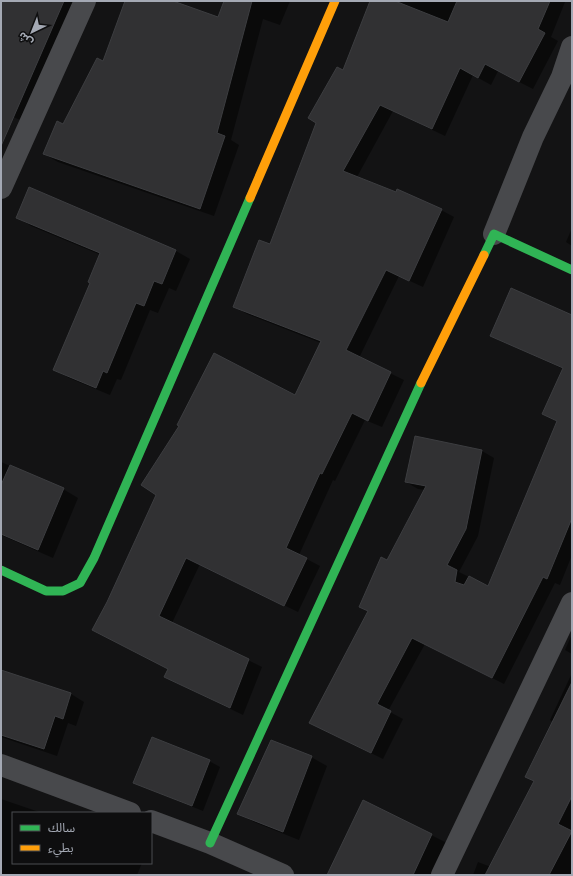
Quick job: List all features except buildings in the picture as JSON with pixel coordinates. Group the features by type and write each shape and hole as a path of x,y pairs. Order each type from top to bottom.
{"street":[{"path":"1,188 85,1"},
{"path":"1,570 46,592 63,591 80,583 94,558 335,1"},
{"path":"210,843 424,374 494,234 533,137 562,77 572,47"},
{"path":"494,234 572,270"},
{"path":"442,875 572,603"},
{"path":"1,765 127,812"},
{"path":"152,821 210,843 283,875"}],"traffic: fast":[{"path":"1,570 46,591 63,591 80,583 94,558 250,198"},
{"path":"484,255 494,234 572,270"},
{"path":"210,843 421,383"}],"traffic: slow":[{"path":"250,198 335,1"},
{"path":"421,383 484,255"}]}
